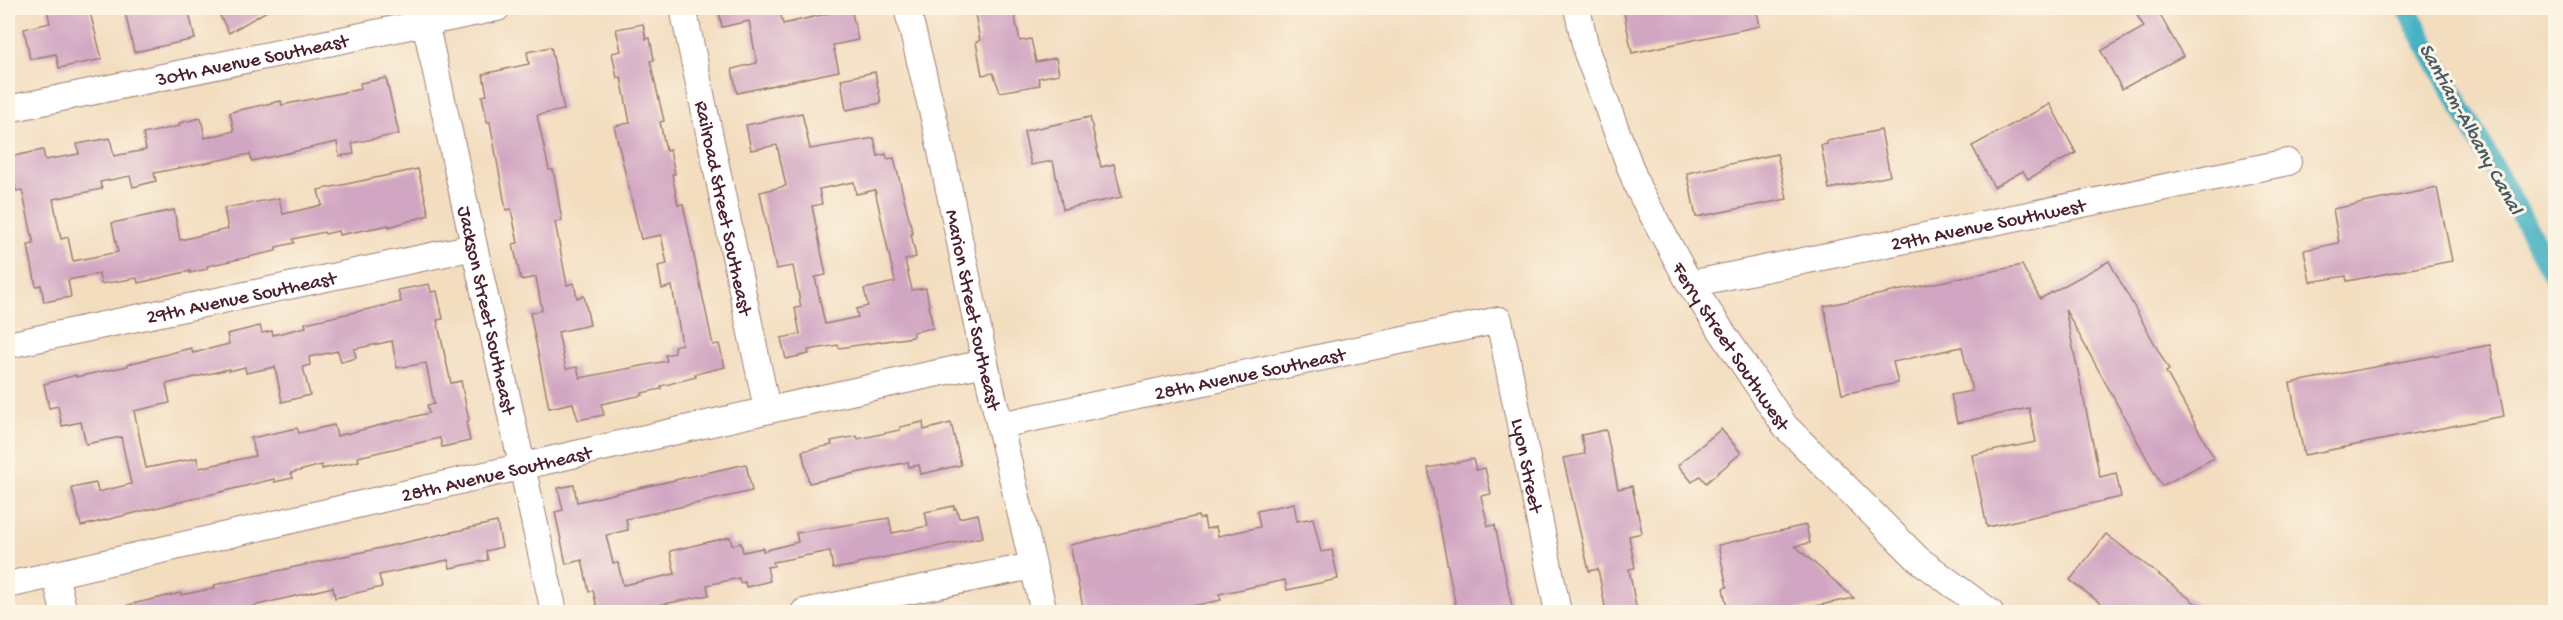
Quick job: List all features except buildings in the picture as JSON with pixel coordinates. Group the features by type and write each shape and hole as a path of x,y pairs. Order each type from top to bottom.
{"street":[{"name":"30th Avenue Southeast","path":"8,109 424,15 497,8"},
{"name":"Railroad Street Southeast","path":"682,8 767,409"},
{"name":"Marion Street Southeast","path":"907,8 936,127 985,363 1044,612"},
{"name":"Ferry Street Southwest","path":"1577,8 1587,53 1638,188 1690,284 1785,426 1918,559 1990,612"},
{"name":"Jackson Street Southeast","path":"424,15 554,612"},
{"name":"29th Avenue Southwest","path":"1690,284 2288,162"},
{"name":"29th Avenue Southeast","path":"8,345 474,247"},
{"name":"28th Avenue Southeast","path":"1000,425 1499,320"},
{"name":"Lyon Street","path":"1499,320 1558,612"},
{"name":"28th Avenue Southeast","path":"8,585 521,468 767,409 985,363"},
{"path":"804,612 1033,567"},
{"path":"55,574 64,612"}],"waterway":[{"name":"Santiam-Albany Canal","path":"2406,8 2556,279"}]}
